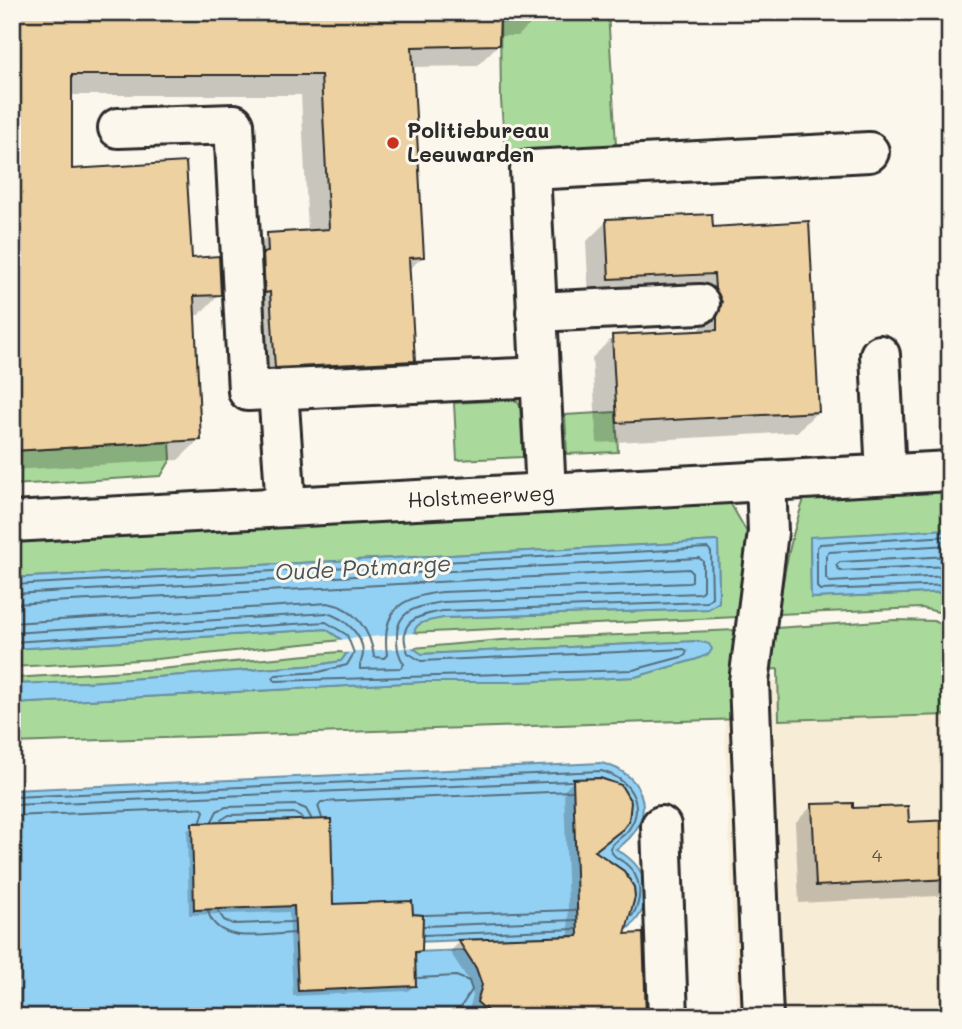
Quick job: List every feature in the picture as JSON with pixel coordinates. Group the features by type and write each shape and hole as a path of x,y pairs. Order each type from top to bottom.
{"street":[{"path":"118,128 234,124 248,391 540,377"},
{"path":"546,493 530,170 869,152"},
{"path":"536,312 700,303"},
{"path":"880,355 886,474"},
{"path":"278,390 286,507"},
{"name":"Holstmeerweg","path":"12,522 950,471"},
{"path":"763,1017 749,682 768,532 766,481"},
{"path":"661,826 668,1017"}],"shaded area":[{"path":"785,680 950,693 950,1017 737,1017 723,683"}],"green space":[{"path":"541,12 608,12 616,145 505,151 501,100 500,16 541,16"},
{"path":"517,401 520,406 523,457 457,460 454,403"},
{"path":"616,412 618,452 567,454 565,415"},
{"path":"170,442 171,459 161,476 12,485 12,451"},
{"path":"950,487 950,529 810,538 811,598 950,592 950,615 922,608 778,614 789,553 806,494"},
{"path":"728,499 748,534 737,617 412,633 420,623 443,618 708,609 719,602 718,541 12,578 12,535"},
{"path":"895,620 934,621 950,628 950,749 948,715 779,720 778,669 764,670 776,628"},
{"path":"326,629 342,640 157,659 12,667 12,649"},
{"path":"736,630 735,651 741,719 12,743 12,704 422,682 516,682 635,677 697,659 699,641 421,654 413,648 501,640"},
{"path":"347,653 341,661 318,665 90,682 12,684 12,678 160,669"}],"water":[{"path":"950,529 950,592 811,598 810,537"},
{"name":"Oude Potmarge","path":"718,541 719,602 708,609 443,618 419,625 414,633 413,648 422,654 699,641 709,644 712,649 709,654 697,659 635,677 516,682 422,682 12,704 12,684 90,682 318,665 341,661 347,653 342,640 326,629 12,649 12,578"},
{"path":"601,763 630,777 642,800 638,826 616,849 629,858 644,879 646,890 641,913 621,934 414,942 415,952 468,950 480,956 493,1006 483,1017 12,1017 12,790"}],"pier":[{"path":"416,633 417,647 343,653 337,640"}],"building":[{"path":"12,12 500,12 499,45 412,47 424,257 409,258 415,361 275,368 270,292 265,293 263,253 268,252 267,233 329,229 321,75 72,75 72,169 186,162 192,258 219,256 221,295 194,296 201,440 12,451"},
{"path":"712,214 713,227 809,221 819,412 617,423 612,335 717,330 717,317 722,302 715,289 714,274 609,279 606,219"},
{"path":"600,778 621,785 631,802 629,821 595,851 624,871 634,887 635,897 625,934 643,933 646,1017 494,1017 477,1002 482,985 476,968 458,940 578,936 573,779"},
{"path":"853,803 853,808 908,806 909,822 950,820 950,879 816,886 812,804"},
{"path":"331,819 333,904 412,901 413,914 423,915 422,951 415,952 416,986 298,991 294,906 194,910 192,823"}],"place":[{"name":"Politiebureau Leeuwarden","path":"393,143"}]}
